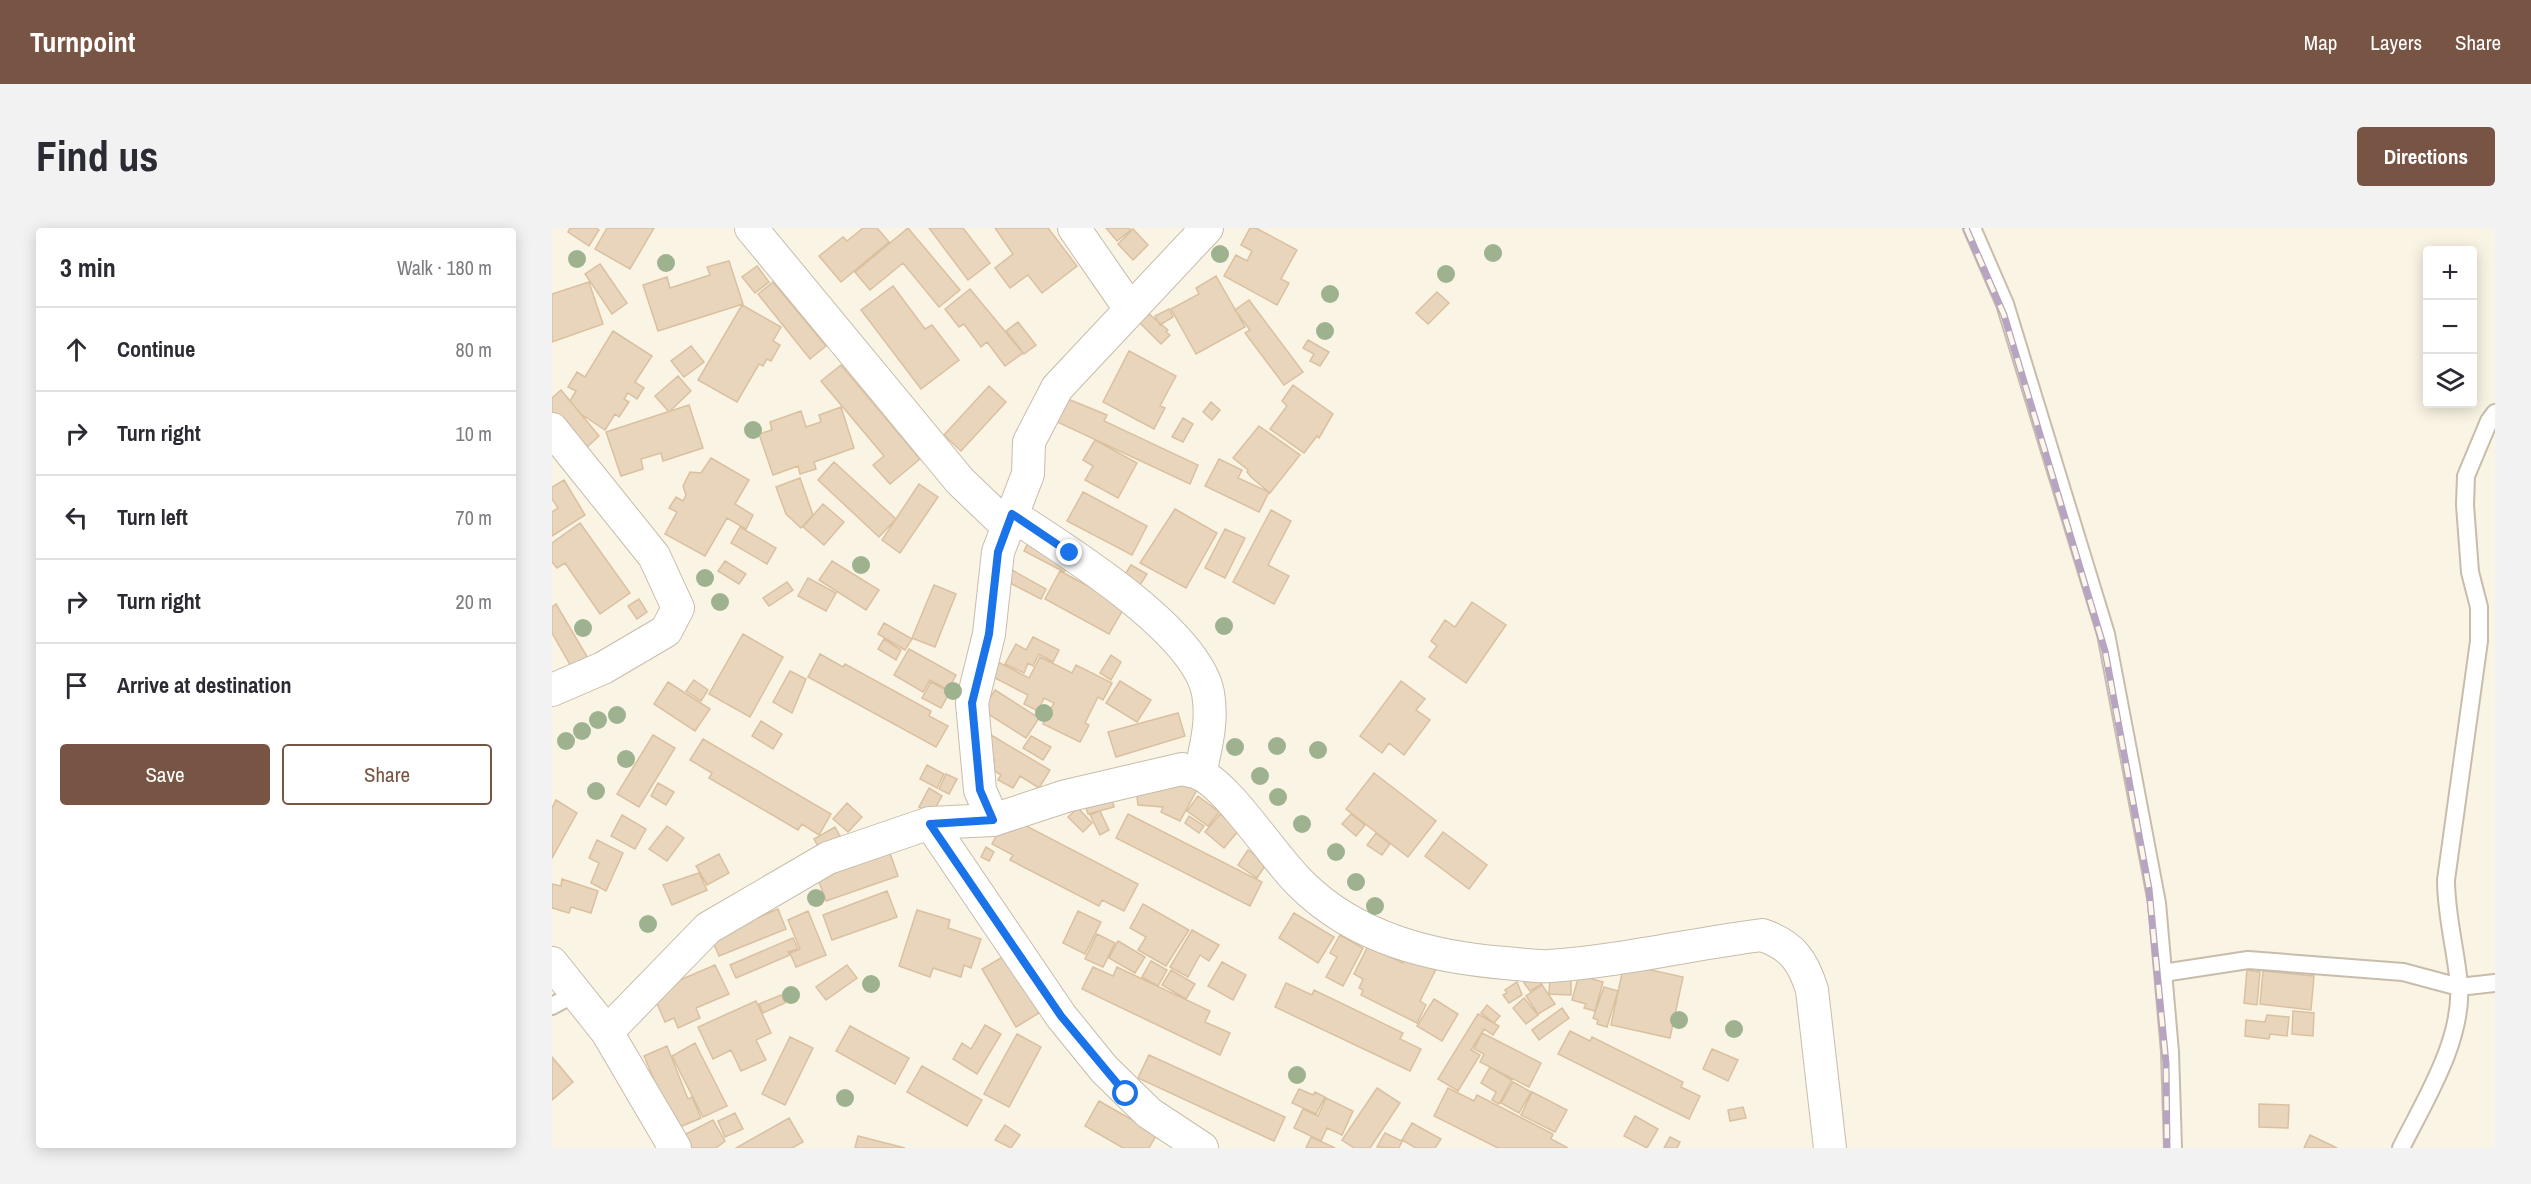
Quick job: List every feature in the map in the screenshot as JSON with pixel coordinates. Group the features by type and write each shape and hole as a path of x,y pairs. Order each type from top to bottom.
{"street":[{"path":"751,228 960,481 1010,520 1070,553 1132,600 1181,643 1200,669 1208,691 1211,723 1200,774"},
{"path":"1074,228 1130,309"},
{"path":"993,820 980,790 972,703 989,634 998,552 1028,474 1029,442 1057,388 1207,228"},
{"path":"552,429 654,556 678,608 666,631 603,668 552,690"},
{"path":"607,1032 708,928 828,858 930,824 993,820 1066,796 1182,769 1200,774 1223,791 1276,858 1303,886 1333,910 1363,929 1394,942 1482,961 1548,966 1762,935 1778,940 1791,949 1804,966 1812,990 1830,1148"},
{"path":"930,824 1061,1016 1104,1070 1149,1113 1202,1148"},
{"path":"552,963 564,1000 607,1032 675,1148"}],"lane":[{"path":"1972,228 2005,304 2106,634 2157,903 2170,1052 2173,1148"},
{"path":"2401,1148 2448,1050 2459,987 2448,916 2446,880 2479,640 2479,607 2470,572 2464,505 2466,476 2488,421 2495,413"},
{"path":"2163,973 2248,960 2403,972 2459,987 2495,983"}],"building":[{"path":"570,228 599,230 589,246 568,232"},
{"path":"607,228 654,228 630,269 595,249"},
{"path":"863,228 877,228 889,242 841,282 819,256 843,237 847,241"},
{"path":"908,228 960,290 939,307 903,263 870,290 855,272"},
{"path":"929,228 963,228 990,263 968,280"},
{"path":"995,228 1048,228 1077,266 1042,293 1028,275 1010,288 995,268 1013,254"},
{"path":"1106,228 1129,228 1131,230 1117,241"},
{"path":"1250,228 1256,228 1297,250 1281,279 1289,283 1277,305 1224,276 1236,255 1247,261 1252,251 1241,245"},
{"path":"1133,229 1148,245 1133,260 1118,244"},
{"path":"729,261 743,304 658,331 643,285 667,277 670,288 710,275 707,267"},
{"path":"600,264 627,303 612,314 585,274"},
{"path":"757,266 769,282 755,293 742,277"},
{"path":"1216,276 1245,327 1196,354 1171,309 1199,294 1196,288"},
{"path":"589,282 603,324 552,342 552,294"},
{"path":"773,282 826,346 810,359 758,294"},
{"path":"893,286 925,329 932,325 959,360 921,389 861,310"},
{"path":"970,289 1023,353 1005,366 987,342 981,347 964,324 959,327 945,309"},
{"path":"1437,292 1449,303 1428,324 1416,313"},
{"path":"1249,300 1303,372 1284,385 1245,333 1250,330 1235,310"},
{"path":"742,305 781,327 773,341 780,345 771,361 767,359 763,366 759,364 737,402 698,380"},
{"path":"1169,309 1173,317 1160,325 1155,316"},
{"path":"1148,313 1168,330 1166,332 1170,335 1161,344 1139,322"},
{"path":"1018,322 1036,345 1024,354 1006,331"},
{"path":"613,331 652,356 635,382 644,388 637,399 628,393 624,399 629,402 619,417 615,414 605,430 581,414 570,401 576,391 568,387 577,372 585,377"},
{"path":"1308,340 1329,352 1320,366 1310,361 1314,354 1303,348"},
{"path":"691,346 704,362 684,377 671,361"},
{"path":"1129,351 1176,376 1160,406 1165,408 1154,429 1103,402"},
{"path":"841,365 920,459 890,484 873,465 884,456 821,381"},
{"path":"678,376 691,391 669,412 655,396"},
{"path":"1293,385 1333,414 1319,438 1317,436 1304,453 1270,429 1287,406 1282,401"},
{"path":"989,386 1006,402 961,451 944,435"},
{"path":"561,390 599,436 585,449 552,412 552,398"},
{"path":"1063,397 1107,415 1104,421 1198,465 1190,484 1053,420"},
{"path":"1211,402 1220,410 1212,420 1203,412"},
{"path":"689,405 703,448 663,461 661,453 641,459 643,469 621,476 606,432"},
{"path":"841,407 854,448 814,462 816,469 800,474 798,466 773,475 759,434 772,430 770,422 801,411 806,427 821,422 819,415"},
{"path":"1183,418 1193,424 1183,442 1172,437"},
{"path":"1259,426 1300,455 1270,493 1233,458"},
{"path":"1095,440 1137,463 1118,498 1085,480 1093,466 1083,460"},
{"path":"711,458 749,480 735,504 753,515 746,529 727,518 705,556 665,534 677,512 669,508 676,497 683,501 686,495 683,486 690,472 701,473"},
{"path":"1219,459 1242,470 1238,478 1269,492 1259,512 1205,486"},
{"path":"834,462 896,519 879,537 818,480"},
{"path":"800,478 813,515 801,528 786,514 776,487"},
{"path":"564,480 585,515 552,536 552,512 558,508 552,499 552,487"},
{"path":"919,484 938,497 900,553 882,540"},
{"path":"1083,492 1147,526 1132,555 1067,521"},
{"path":"823,504 844,522 824,545 803,527"},
{"path":"1175,509 1217,533 1186,588 1140,563"},
{"path":"1271,510 1291,521 1268,565 1289,576 1274,604 1233,582"},
{"path":"580,523 630,593 600,614 565,563 557,568 552,562 552,543"},
{"path":"740,527 776,548 767,564 731,543"},
{"path":"1225,529 1245,538 1225,578 1205,568"},
{"path":"1029,541 1069,562 1064,572 1024,551"},
{"path":"725,561 746,574 739,584 718,571"},
{"path":"832,561 879,590 866,610 819,580"},
{"path":"1131,565 1147,574 1140,585 1124,576"},
{"path":"1012,570 1046,589 1041,599 1006,581"},
{"path":"1060,571 1125,606 1109,634 1045,599"},
{"path":"808,578 836,593 826,611 798,596"},
{"path":"787,582 793,590 769,606 763,598"},
{"path":"934,585 956,594 935,647 912,638"},
{"path":"639,599 647,612 637,619 628,606"},
{"path":"1472,602 1506,625 1466,683 1429,657 1437,646 1431,641 1445,620 1455,627"},
{"path":"556,604 589,660 573,670 552,633 552,607"},
{"path":"884,623 912,639 905,650 878,634"},
{"path":"743,634 783,657 750,717 709,694"},
{"path":"1033,637 1059,650 1053,662 1039,654 1033,666 1028,663 1024,673 1005,664 1016,644 1026,650"},
{"path":"884,639 901,650 896,660 878,649"},
{"path":"909,649 956,675 948,690 930,680 923,692 894,675"},
{"path":"820,654 843,667 845,664 931,711 929,716 948,726 936,747 808,677"},
{"path":"1111,655 1121,662 1111,680 1100,673"},
{"path":"1040,657 1072,673 1076,665 1112,683 1103,700 1098,697 1085,723 1089,725 1080,742 1043,724 1054,703 1044,698 1038,711 1024,704 1028,695 991,676 998,662 1029,678"},
{"path":"790,671 806,679 792,713 773,702"},
{"path":"694,680 708,690 701,701 686,691"},
{"path":"1120,681 1151,700 1137,722 1106,703"},
{"path":"1401,681 1425,699 1416,710 1430,720 1404,755 1389,743 1382,753 1360,736"},
{"path":"668,682 710,709 695,731 654,704"},
{"path":"931,682 950,692 941,708 922,698"},
{"path":"995,690 1039,718 1026,738 982,710"},
{"path":"1178,713 1185,736 1116,757 1108,732"},
{"path":"761,721 782,734 773,749 752,736"},
{"path":"653,735 675,748 639,807 617,794"},
{"path":"991,735 1050,770 1039,788 1020,776 1013,788 998,780 1001,775 990,768 995,760 981,752"},
{"path":"1031,736 1051,747 1043,760 1023,748"},
{"path":"703,739 831,814 819,835 802,824 798,830 709,778 712,773 690,760"},
{"path":"927,765 944,774 937,788 920,779"},
{"path":"1175,773 1199,786 1180,821 1161,812 1163,807 1138,805 1136,787"},
{"path":"1374,773 1436,821 1408,857 1346,809"},
{"path":"946,774 957,779 949,794 939,789"},
{"path":"658,783 674,792 666,805 651,796"},
{"path":"929,788 942,796 932,814 919,807"},
{"path":"1109,788 1114,807 1088,814 1082,795"},
{"path":"1198,796 1219,812 1208,826 1187,811"},
{"path":"556,800 577,813 552,858 552,808"},
{"path":"847,803 862,817 848,832 833,819"},
{"path":"1078,808 1092,823 1083,832 1068,817"},
{"path":"1100,811 1109,830 1100,835 1090,815"},
{"path":"1128,814 1262,882 1250,906 1116,838"},
{"path":"1220,814 1239,830 1224,848 1205,832"},
{"path":"1351,814 1365,825 1356,836 1342,824"},
{"path":"622,815 646,829 635,849 611,836"},
{"path":"1007,816 1138,884 1124,911 1102,900 1099,906 1010,860 1013,855 992,844"},
{"path":"1189,816 1204,826 1199,833 1185,823"},
{"path":"667,826 684,838 667,861 649,849"},
{"path":"835,827 840,836 819,848 814,839"},
{"path":"1443,832 1487,865 1469,889 1425,856"},
{"path":"1376,833 1390,844 1382,855 1367,845"},
{"path":"597,840 623,853 606,891 591,883 599,863 589,858"},
{"path":"986,847 994,852 989,861 981,857"},
{"path":"1248,850 1267,863 1257,878 1238,865"},
{"path":"890,853 898,876 826,901 818,879"},
{"path":"719,854 729,873 707,885 696,866"},
{"path":"699,873 707,890 672,905 663,885"},
{"path":"562,879 598,891 591,913 571,907 569,913 552,908 552,884 561,886"},
{"path":"887,891 897,917 832,940 823,915"},
{"path":"1143,904 1189,930 1166,966 1138,950 1146,937 1130,928"},
{"path":"778,909 786,929 719,956 711,937"},
{"path":"917,910 950,920 948,928 981,939 971,968 964,965 961,977 933,968 930,977 899,966"},
{"path":"808,911 826,955 796,967 790,953 800,949 788,920"},
{"path":"1078,911 1101,922 1085,954 1063,943"},
{"path":"1294,913 1334,937 1318,963 1279,938"},
{"path":"1192,930 1219,945 1209,961 1200,955 1188,977 1170,967"},
{"path":"1097,934 1115,943 1103,967 1085,959"},
{"path":"1340,935 1363,948 1343,986 1326,977 1337,957 1330,953"},
{"path":"793,938 798,949 788,952 790,955 736,978 730,965"},
{"path":"1118,941 1145,957 1135,973 1109,958"},
{"path":"1368,946 1403,963 1407,954 1436,969 1420,1001 1426,1005 1417,1023 1361,995 1363,990 1359,988 1363,979 1354,974"},
{"path":"1006,955 1039,1013 1016,1027 982,969"},
{"path":"1151,961 1167,970 1158,986 1142,977"},
{"path":"1222,962 1246,975 1233,1000 1208,986"},
{"path":"1624,964 1683,977 1670,1038 1611,1025"},
{"path":"715,965 729,994 696,1008 700,1018 678,1028 674,1018 665,1022 652,992"},
{"path":"847,965 857,978 826,1000 816,987"},
{"path":"1093,967 1113,976 1117,967 1210,1011 1205,1022 1230,1033 1220,1055 1082,989"},
{"path":"1171,970 1195,984 1186,999 1162,985"},
{"path":"2247,970 2260,972 2257,1005 2244,1003"},
{"path":"2263,971 2314,976 2311,1010 2260,1004"},
{"path":"1579,975 1603,982 1595,1011 1584,1008 1586,1004 1572,1000"},
{"path":"1537,976 1542,984 1530,991 1524,983"},
{"path":"1550,978 1571,980 1571,995 1549,994"},
{"path":"1517,982 1522,995 1509,1003 1503,995 1507,993 1505,990"},
{"path":"1286,983 1312,995 1314,990 1403,1033 1400,1039 1421,1049 1410,1071 1275,1007"},
{"path":"1542,985 1555,1004 1538,1014 1526,996"},
{"path":"1604,987 1618,991 1607,1027 1597,1024 1598,1020 1593,1018"},
{"path":"781,995 785,1003 763,1013 759,1004"},
{"path":"1524,998 1538,1015 1526,1024 1513,1008"},
{"path":"1434,999 1458,1014 1442,1041 1417,1026"},
{"path":"756,1001 771,1033 756,1040 766,1060 741,1071 731,1050 713,1059 698,1027"},
{"path":"1487,1005 1500,1016 1494,1023 1481,1013"},
{"path":"1562,1008 1569,1018 1539,1040 1532,1030"},
{"path":"2293,1011 2314,1013 2313,1036 2292,1034"},
{"path":"1478,1014 1499,1026 1493,1035 1484,1029 1471,1050 1480,1055 1458,1091 1438,1079"},
{"path":"2267,1015 2289,1017 2287,1036 2270,1034 2269,1039 2245,1036 2246,1020 2265,1022"},
{"path":"985,1025 1001,1034 977,1074 953,1059 962,1043 971,1049"},
{"path":"850,1026 909,1058 895,1084 836,1051"},
{"path":"1570,1031 1590,1041 1592,1037 1683,1082 1681,1087 1700,1096 1689,1119 1558,1054"},
{"path":"1482,1033 1541,1063 1529,1087 1480,1062 1484,1054 1474,1049"},
{"path":"1017,1034 1041,1047 1009,1107 984,1094"},
{"path":"790,1037 813,1048 785,1105 762,1094"},
{"path":"695,1043 727,1106 703,1117 672,1056"},
{"path":"667,1046 688,1099 692,1097 701,1118 675,1129 644,1056"},
{"path":"1712,1049 1738,1060 1728,1081 1703,1069"},
{"path":"1149,1055 1285,1117 1274,1141 1138,1078"},
{"path":"552,1057 573,1082 552,1100"},
{"path":"922,1066 982,1100 967,1126 907,1092"},
{"path":"1490,1067 1512,1080 1499,1104 1492,1100 1496,1092 1481,1083"},
{"path":"1513,1082 1531,1092 1519,1113 1501,1103"},
{"path":"1377,1088 1400,1103 1370,1148 1354,1148 1342,1140"},
{"path":"1448,1088 1474,1101 1477,1095 1553,1134 1551,1139 1568,1148 1498,1148 1434,1116"},
{"path":"1299,1089 1313,1095 1315,1092 1325,1097 1316,1114 1292,1103"},
{"path":"1532,1092 1567,1110 1555,1132 1521,1115"},
{"path":"1326,1098 1353,1111 1342,1135 1327,1128 1321,1141 1294,1128 1303,1109 1318,1116"},
{"path":"1099,1101 1157,1134 1149,1148 1123,1148 1085,1126"},
{"path":"2259,1104 2289,1105 2288,1128 2259,1127"},
{"path":"1743,1107 1746,1118 1730,1121 1728,1110"},
{"path":"735,1113 743,1129 725,1137 718,1121"},
{"path":"1635,1116 1658,1129 1647,1148 1624,1136"},
{"path":"789,1118 803,1142 792,1148 736,1148"},
{"path":"713,1120 725,1141 716,1148 689,1148 682,1136"},
{"path":"1412,1123 1441,1139 1435,1148 1416,1148 1402,1140"},
{"path":"1005,1125 1020,1135 1011,1148 995,1140"},
{"path":"1385,1133 1402,1141 1399,1148 1377,1147"},
{"path":"2310,1135 2337,1148 2304,1148"},
{"path":"858,1136 905,1148 855,1148"},
{"path":"1311,1137 1335,1148 1306,1148"},
{"path":"1670,1137 1680,1142 1677,1148 1664,1148"}],"railway":[{"path":"1966,228 2004,315 2105,651 2149,889 2166,1063 2167,1148"}],"route":[{"path":"1070,553 1012,514 998,552 989,634 972,703 973,735 980,790 993,820 930,824 1061,1016 1126,1094"}]}
